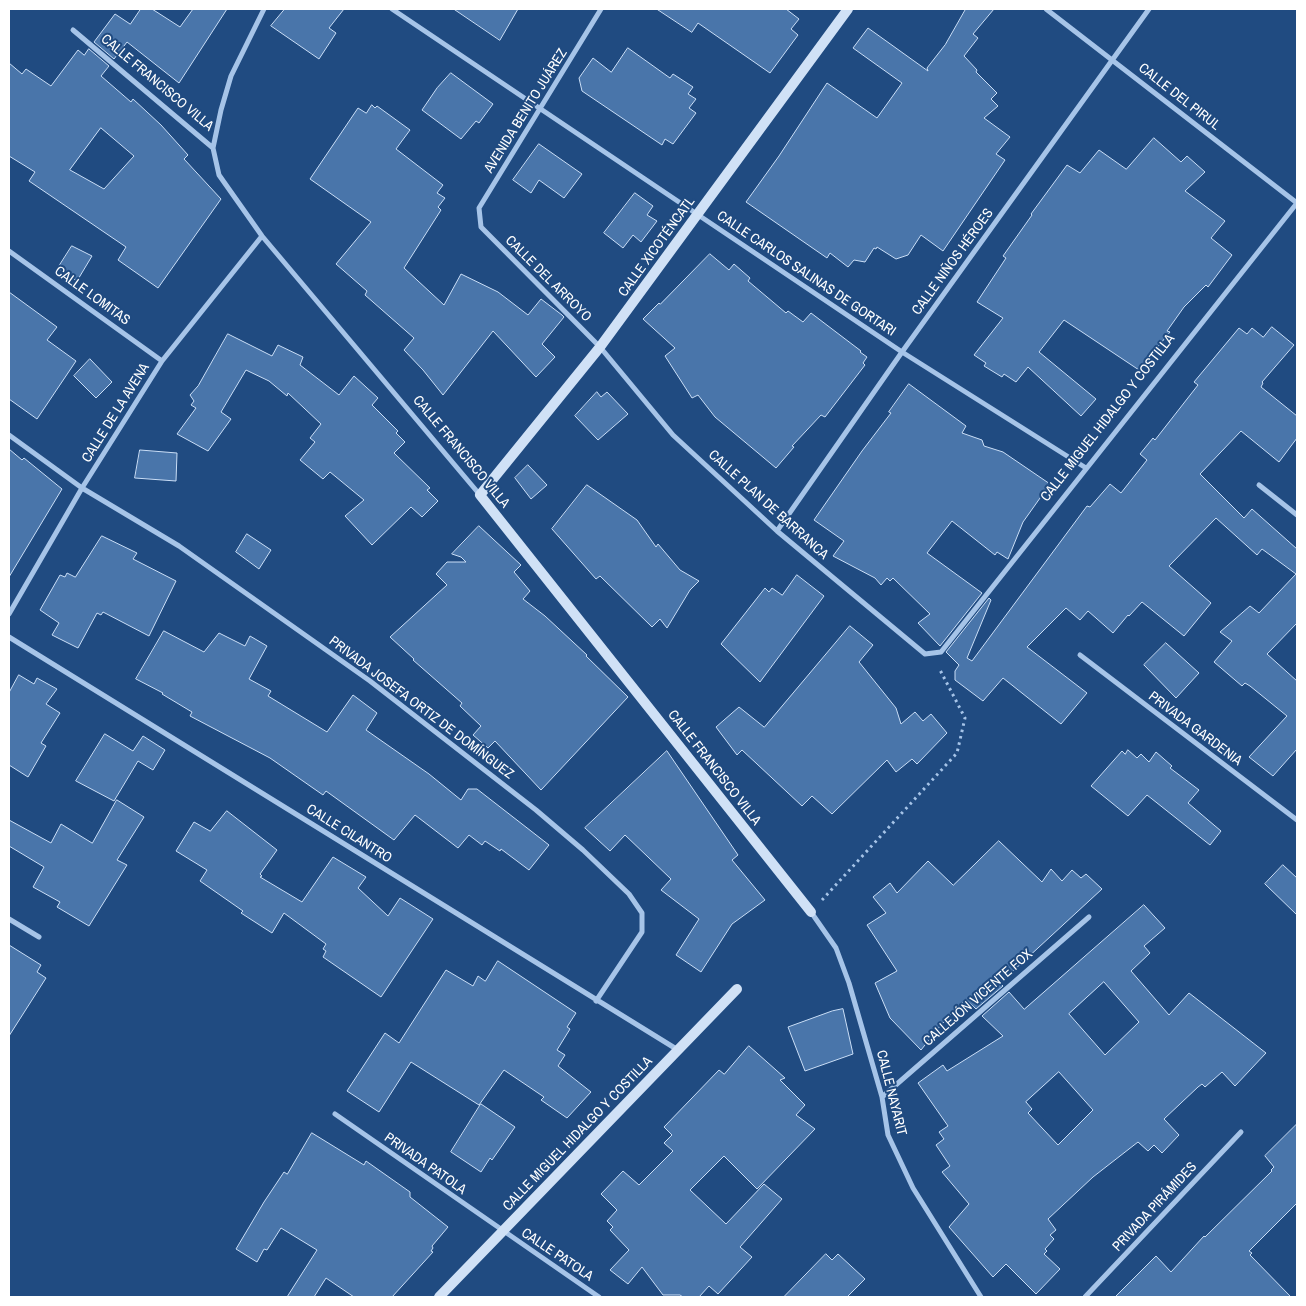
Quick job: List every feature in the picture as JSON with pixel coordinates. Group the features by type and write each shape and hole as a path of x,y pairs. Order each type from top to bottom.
{"main road":[{"name":"CALLE XICOTÉNCATL","path":"480,495 600,347 848,9"},
{"name":"CALLE FRANCISCO VILLA","path":"480,495 811,912"},
{"name":"CALLE MIGUEL HIDALGO Y COSTILLA","path":"439,1297 737,989"}],"street":[{"path":"213,148 231,76 264,9"},
{"name":"CALLE CARLOS SALINAS DE GORTARI","path":"392,9 902,352 1086,468"},
{"name":"AVENIDA BENITO JUÁREZ","path":"481,227 479,208 602,9"},
{"name":"CALLE DEL PIRUL","path":"1046,9 1297,203"},
{"name":"CALLE NIÑOS HÉROES","path":"777,531 902,352 1150,9"},
{"name":"CALLE FRANCISCO VILLA","path":"73,30 213,148 219,176 262,236 480,495"},
{"name":"CALLE MIGUEL HIDALGO Y COSTILLA","path":"930,653 941,652 1297,203"},
{"name":"CALLE DEL ARROYO","path":"481,227 600,347"},
{"name":"CALLE DE LA AVENA","path":"9,614 82,488 162,360 262,236"},
{"name":"CALLE LOMITAS","path":"9,251 162,360"},
{"name":"CALLE PLAN DE BARRANCA","path":"600,347 673,435 777,531 925,654 930,653"},
{"name":"PRIVADA JOSEFA ORTIZ DE DOMÍNGUEZ","path":"9,435 82,488 179,546 370,681 536,810 583,850 629,894 642,913 642,932 596,1001"},
{"path":"1259,485 1297,515"},
{"name":"CALLE CILANTRO","path":"9,637 678,1050"},
{"name":"PRIVADA GARDENIA","path":"1080,655 1297,820"},
{"name":"CALLE NAYARIT","path":"811,912 836,948 850,983 882,1097 888,1135 913,1188 981,1297"},
{"name":"CALLEJÓN VICENTE FOX","path":"882,1097 1089,917"},
{"path":"9,919 39,937"},
{"name":"PRIVADA PATOLA","path":"335,1114 503,1231"},
{"name":"PRIVADA PIRÁMIDES","path":"1085,1297 1241,1132"},
{"name":"CALLE PATOLA","path":"503,1231 599,1297"}],"path":[{"path":"811,912 957,753 965,718 930,653"}],"building":[{"path":"141,9 152,9 180,27 193,9 227,9 179,83 127,42 114,59 94,42 115,14 130,24"},
{"path":"285,9 344,9 329,28 336,33 319,59 271,26"},
{"path":"454,9 518,9 500,40"},
{"path":"657,9 786,9 799,19 791,29 798,35 770,73 698,23 692,32"},
{"path":"966,9 994,9 973,34 978,38 964,56 977,70 976,72 997,93 991,99 998,106 984,118 1010,137 996,154 1005,160 943,251 921,235 908,255 896,259 877,247 876,249 874,248 865,262 854,260 848,267 830,253 827,258 746,202 827,83 877,118 902,83 853,48 868,28 928,71 927,68 945,45"},
{"path":"628,48 670,78 673,74 693,87 688,94 696,99 689,108 696,113 673,144 665,139 662,145 582,91 579,78 593,58 611,72"},
{"path":"89,49 109,66 101,76 131,102 133,99 161,125 188,155 184,159 221,199 158,288 118,260 126,247 29,181 35,172 9,156 9,63 22,74 26,69 51,86 78,50 84,55","holes":["101,128 134,156 104,189 70,170"]},
{"path":"451,73 493,104 479,123 476,121 461,139 422,110 437,88"},
{"path":"372,105 375,108 377,106 410,130 396,149 443,185 437,193 445,198 438,207 441,210 404,268 444,305 461,274 498,292 528,315 541,299 562,315 564,317 542,344 555,357 536,377 493,331 443,395 404,350 414,338 365,295 367,291 336,264 371,222 310,179 358,108 366,113"},
{"path":"1154,138 1181,162 1187,156 1205,172 1185,191 1225,221 1211,238 1232,255 1208,287 1206,285 1184,307 1167,331 1170,332 1139,370 1064,320 1039,352 1096,399 1081,416 1028,367 1016,382 1004,374 1002,377 984,366 986,363 974,355 1003,318 977,302 1006,258 1003,256 1067,165 1080,173 1099,150 1126,169"},
{"path":"539,144 582,174 564,198 539,180 531,193 513,180"},
{"path":"635,193 653,206 647,215 657,221 641,242 633,235 623,248 604,233"},
{"path":"72,246 92,256 77,281 58,268"},
{"path":"710,254 729,270 734,264 750,278 748,281 786,313 788,311 803,322 811,313 867,357 863,363 865,365 825,417 821,415 792,446 794,447 776,468 715,417 698,395 692,398 665,356 675,348 643,319"},
{"path":"9,292 57,327 47,340 76,361 37,419 9,399"},
{"path":"1272,327 1294,345 1262,382 1261,387 1297,416 1297,438 1279,462 1241,431 1200,474 1244,518 1252,509 1297,549 1297,623 1267,654 1297,681 1297,749 1273,776 1249,757 1287,716 1250,686 1245,683 1242,686 1214,662 1232,641 1220,632 1250,606 1259,613 1296,574 1262,549 1257,555 1216,518 1169,566 1211,603 1184,636 1142,602 1113,633 1088,611 1080,620 1066,608 1027,647 1087,693 1061,724 1003,678 983,701 955,680 955,671 959,665 946,652 989,598 991,600 967,658 972,661 1087,506 1090,507 1110,484 1121,493 1147,460 1140,454 1153,438 1155,440 1198,385 1194,382 1239,328 1247,334 1252,328 1263,337"},
{"path":"228,334 272,356 278,345 303,357 300,365 339,395 354,376 378,398 372,405 398,431 396,433 405,442 394,453 430,488 427,490 438,501 422,517 411,507 372,545 345,516 364,500 330,472 323,479 300,460 315,442 310,438 321,424 288,393 287,396 269,381 246,370 221,412 231,419 208,451 177,434 196,408 191,405 194,401 190,395 198,386"},
{"path":"90,359 112,382 96,398 74,376"},
{"path":"909,384 966,426 962,433 982,440 984,446 1003,452 1050,484 1023,522 1008,559 997,552 995,555 952,521 927,553 982,593 940,646 918,623 930,614 893,578 890,581 887,578 881,585 875,578 833,556 844,541 814,520 891,413 889,412"},
{"path":"597,392 601,397 607,392 628,414 598,440 575,416"},
{"path":"9,449 22,460 24,458 62,489 9,577"},
{"path":"140,450 177,453 176,481 135,478"},
{"path":"528,465 547,485 531,499 515,478"},
{"path":"587,485 637,520 656,547 658,544 680,570 699,581 690,590 667,628 660,619 652,627 600,576 596,579 552,529"},
{"path":"479,526 521,565 514,572 530,591 523,599 545,616 587,655 628,697 541,790 495,741 488,748 473,735 481,726 460,706 462,703 390,637 447,585 436,574 447,562 466,562 461,557 452,554"},
{"path":"247,534 271,550 259,569 236,552"},
{"path":"102,536 137,553 133,559 176,581 149,636 103,612 101,615 97,613 78,648 52,635 59,623 40,610 60,575 65,577 67,573 75,577"},
{"path":"797,575 824,596 760,682 721,644 765,588 769,592 772,588 782,595"},
{"path":"850,626 873,645 859,662 896,708 901,724 915,712 923,721 931,714 947,733 917,764 912,759 896,772 887,760 832,814 812,796 802,806 742,750 737,755 716,727 739,707 764,727"},
{"path":"164,631 204,652 219,633 245,646 250,636 267,646 249,679 271,691 268,696 327,732 353,695 377,713 366,730 429,774 461,800 468,789 477,789 549,845 529,870 501,849 500,851 485,841 482,845 469,835 458,848 415,815 394,840 326,791 323,795 270,758 190,716 192,712 163,693 136,679"},
{"path":"1166,643 1199,673 1176,698 1144,665"},
{"path":"19,675 34,684 37,678 57,689 46,704 60,713 41,743 46,746 28,777 9,765 9,693"},
{"path":"105,734 133,751 143,736 165,750 153,770 138,761 114,801 76,781"},
{"path":"1128,750 1137,758 1141,754 1149,762 1156,752 1172,766 1170,768 1199,790 1188,803 1221,831 1210,845 1147,795 1128,816 1091,786 1122,751 1125,754"},
{"path":"667,751 738,855 732,860 765,900 732,924 701,972 676,955 699,919 661,890 671,879 625,835 610,851 585,828"},
{"path":"117,800 144,817 117,860 127,865 89,926 57,907 60,902 33,887 44,867 9,846 9,820 51,843 61,824 92,843"},
{"path":"227,811 277,850 260,874 262,876 260,877 302,902 333,857 366,877 358,888 388,916 400,898 433,919 381,997 323,957 326,951 323,949 326,944 284,913 272,933 241,913 243,911 200,881 207,870 176,851 194,822 210,831"},
{"path":"999,841 1042,882 1051,869 1062,881 1072,870 1081,878 1086,874 1102,889 1000,983 1003,986 976,1009 966,999 941,1025 921,1050 890,1018 875,983 897,971 867,925 886,913 873,897 890,883 897,893 928,861 953,885"},
{"path":"1283,865 1297,878 1297,915 1265,884"},
{"path":"1144,905 1165,928 1144,946 1150,953 1131,971 1169,1015 1189,993 1266,1053 1235,1086 1222,1072 1205,1087 1202,1084 1198,1087 1164,1119 1179,1135 1162,1153 1154,1145 1148,1151 1138,1142 1093,1177 1048,1219 1056,1230 1050,1235 1054,1239 1045,1249 1047,1251 1044,1254 1060,1269 1036,1294 1006,1264 993,1277 949,1227 969,1204 942,1172 950,1166 936,1145 944,1139 939,1132 948,1126 918,1083 943,1065 947,1071 1003,1036 982,1016 1009,992 1024,1009","holes":["1104,982 1139,1022 1105,1055 1069,1014","1059,1072 1093,1110 1058,1145 1028,1113 1032,1109 1026,1102"]},
{"path":"9,945 41,965 37,972 46,978 9,1036"},
{"path":"498,961 576,1013 567,1027 570,1029 557,1050 565,1055 558,1066 591,1092 567,1118 541,1100 544,1097 504,1070 479,1105 411,1062 379,1112 347,1091 385,1033 399,1043 446,970 473,986 478,976 485,981"},
{"path":"843,1009 853,1054 805,1071 788,1027 832,1011"},
{"path":"749,1046 785,1078 780,1080 805,1105 796,1115 815,1129 757,1189 724,1156 690,1190 726,1224 764,1184 782,1199 740,1247 752,1257 718,1294 709,1286 699,1297 663,1295 642,1267 628,1284 610,1270 629,1250 610,1230 613,1227 607,1221 617,1210 601,1194 623,1171 639,1185 673,1151 664,1143 672,1135 664,1127 719,1070 724,1074"},
{"path":"481,1104 515,1127 492,1160 490,1158 481,1172 451,1152"},
{"path":"1297,1124 1297,1203 1249,1251 1252,1253 1250,1255 1291,1297 1115,1297 1156,1256 1171,1272 1204,1236 1272,1171 1274,1167 1265,1156"},
{"path":"312,1133 364,1165 366,1161 410,1192 410,1197 448,1227 432,1246 431,1251 433,1252 392,1297 354,1297 326,1278 314,1297 287,1297 317,1250 281,1228 267,1250 264,1249 257,1262 236,1249 264,1202 284,1172 287,1174"},
{"path":"826,1254 832,1260 838,1254 865,1279 847,1297 784,1297"}]}
